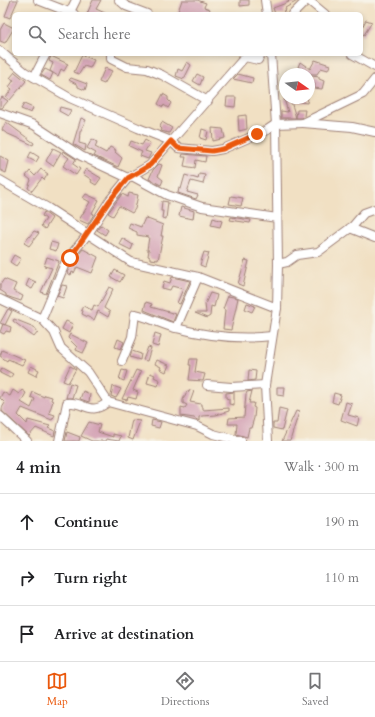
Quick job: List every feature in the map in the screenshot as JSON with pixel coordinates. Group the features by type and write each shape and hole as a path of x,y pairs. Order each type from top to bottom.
{"street":[{"path":"38,0 68,12"},
{"path":"71,12 76,0"},
{"path":"119,0 126,6 142,12"},
{"path":"265,0 267,12"},
{"path":"295,12 308,0 323,12"},
{"path":"0,52 25,72 70,98 171,141 178,148 212,151 223,149 267,130 276,124 303,123 352,127 375,132"},
{"path":"34,77 45,56"},
{"path":"111,56 111,59 127,67 147,69 162,75 208,101"},
{"path":"42,319 62,270 110,200 130,177 150,165 208,101 240,56"},
{"path":"244,56 258,60 260,56"},
{"path":"268,441 265,385 277,308 278,264 276,124 271,56"},
{"path":"356,56 375,67"},
{"path":"303,123 363,94 375,80"},
{"path":"0,113 34,125 81,156 167,195 202,207 277,218"},
{"path":"0,180 36,200 132,262 198,277 277,308"},
{"path":"278,264 287,262 297,255 318,252 350,228 360,216 375,209"},
{"path":"350,228 375,238"},
{"path":"176,328 198,277"},
{"path":"0,299 42,319 54,332 61,348 88,372 108,402 197,426 213,434 241,441"},
{"path":"122,361 132,337 135,314 176,328 225,337 256,338 272,336"},
{"path":"207,385 231,387 265,385"},
{"path":"60,441 67,404 94,409 101,408 108,402"},
{"path":"0,416 27,441"}],"building":[{"path":"11,0 18,0 10,18 5,16"},
{"path":"93,0 101,0 96,9 103,12 88,12"},
{"path":"182,0 197,0 206,3 204,7 210,9 209,12 178,12"},
{"path":"240,0 249,0 249,5 240,6"},
{"path":"287,0 299,0 285,8 286,10 283,11 284,12 274,12 273,8 289,2"},
{"path":"366,20 372,22 364,35 363,34 363,25"},
{"path":"4,23 12,27 12,31 5,43 0,41 0,30"},
{"path":"51,56 68,64 64,71 61,69 58,76 50,71 53,63 49,61"},
{"path":"82,56 94,60 90,68 84,66 79,74 74,72"},
{"path":"315,60 330,65 328,70 321,68 317,74 315,74 315,68 311,68"},
{"path":"187,62 191,65 184,79 176,76 178,69 182,71"},
{"path":"300,62 309,68 298,67"},
{"path":"105,68 112,71 104,84 99,82"},
{"path":"45,69 53,73 50,80 41,75"},
{"path":"15,72 26,81 10,100 6,97 12,89 9,87 14,80 10,78"},
{"path":"197,74 203,77 200,85 193,81"},
{"path":"238,74 253,78 252,83 233,79"},
{"path":"315,76 319,77 319,79 324,81 322,89 315,88"},
{"path":"71,78 87,84 85,90 69,80"},
{"path":"163,94 168,97 168,100 171,103 168,108 164,105 163,107 158,104"},
{"path":"2,97 8,101 2,108 0,108 0,100"},
{"path":"227,97 236,97 235,107 226,106"},
{"path":"24,104 33,108 31,113 21,109"},
{"path":"286,104 292,104 296,118 281,118 281,111 288,112"},
{"path":"60,107 71,110 68,116 59,111"},
{"path":"297,110 305,110 302,118 296,118"},
{"path":"246,115 247,129 239,131 238,116"},
{"path":"81,118 86,120 80,132 79,143 86,145 85,151 73,144"},
{"path":"6,122 34,143 33,145 2,130"},
{"path":"162,122 172,128 169,133 161,131 162,129 160,127"},
{"path":"212,128 223,129 225,138 213,141"},
{"path":"202,129 208,131 206,140 200,138"},
{"path":"92,139 97,142 95,147 106,153 110,147 116,150 115,152 122,158 118,167 94,156 96,153 87,148"},
{"path":"145,140 150,143 145,151 151,153 148,159 140,156 142,152 129,146 131,141 142,145"},
{"path":"53,148 61,152 53,166 46,161"},
{"path":"63,151 76,159 73,164 80,169 76,175 63,166 69,158 62,153"},
{"path":"31,152 39,157 36,162 28,158"},
{"path":"183,154 206,156 205,162 196,160 195,168 184,166 186,157 182,157"},
{"path":"0,156 9,161 6,173 0,170"},
{"path":"159,164 162,165 158,176 163,180 161,185 149,179 153,170"},
{"path":"41,169 48,174 44,180 42,178 32,191 28,188 31,180 26,176 30,171 35,176"},
{"path":"86,169 101,178 96,185 91,182 92,180 83,174"},
{"path":"199,174 205,175 203,184 191,181 187,192 198,195 196,199 178,193 179,188 181,189 185,175 198,179"},
{"path":"129,193 138,195 135,209 132,213 119,206 113,216 108,213 122,194 128,197"},
{"path":"86,194 99,200 92,213 94,214 88,224 79,220 90,202 83,198"},
{"path":"231,196 243,198 241,206 229,204"},
{"path":"162,201 168,202 166,219 162,218"},
{"path":"181,207 194,211 193,219 179,216"},
{"path":"44,212 52,218 45,229 41,226 46,219 42,216"},
{"path":"231,217 251,220 250,223 230,220"},
{"path":"145,218 163,225 161,236 163,236 158,260 150,259 148,256 149,250 147,250 149,237 137,235 137,232 128,228 130,223 141,227"},
{"path":"213,218 222,221 220,227 211,225"},
{"path":"101,225 108,230 105,235 97,230"},
{"path":"34,231 39,233 29,246 24,243"},
{"path":"122,238 133,245 131,250 119,244"},
{"path":"51,242 58,244 56,251 49,249"},
{"path":"83,249 98,257 92,273 77,267 71,275 67,273 71,264"},
{"path":"204,252 209,253 205,267 200,265"},
{"path":"14,255 21,259 16,266 10,262"},
{"path":"47,257 59,261 46,294 41,292 52,268 44,266"},
{"path":"245,260 249,261 243,286 238,284"},
{"path":"115,270 124,275 120,282 111,277"},
{"path":"172,277 190,281 180,304 177,303 183,289 172,286 170,290 162,288 164,281 170,283"},
{"path":"4,279 16,284 13,291 23,296 21,301 6,296 6,294 0,290 0,285"},
{"path":"29,279 36,282 32,289 26,286"},
{"path":"62,285 67,286 63,298 57,296"},
{"path":"109,287 113,289 104,308 110,312 108,317 98,311 94,320 82,314 83,311 81,310 83,306 92,310 94,305 98,307"},
{"path":"210,293 217,295 214,307 211,306 210,316 207,318 195,313 206,313 205,304"},
{"path":"228,296 238,298 231,330 223,329 225,310 223,309"},
{"path":"146,302 152,304 151,307 176,314 173,322 144,310"},
{"path":"247,303 255,306 252,312 245,309"},
{"path":"8,309 12,311 5,325 0,323"},
{"path":"14,319 34,327 38,332 34,337 13,321"},
{"path":"66,321 73,324 69,333 62,329"},
{"path":"3,324 11,327 10,332 6,331 4,334 0,332"},
{"path":"155,333 161,335 158,347 152,345"},
{"path":"70,334 88,343 83,353 76,350 77,347 68,338"},
{"path":"118,339 124,342 121,349 115,347"},
{"path":"148,347 151,348 147,361 143,360"},
{"path":"2,350 25,360 22,365 8,359 7,361 0,356"},
{"path":"132,351 141,354 140,360 130,357"},
{"path":"190,359 197,359 195,372 205,374 203,381 189,380 191,365 189,365"},
{"path":"157,360 169,365 166,372 155,364"},
{"path":"31,366 39,370 36,376 28,372"},
{"path":"70,366 76,369 68,383 63,381"},
{"path":"2,368 13,374 10,378 0,373"},
{"path":"122,370 127,371 124,381 119,379"},
{"path":"136,370 141,372 133,390 138,392 136,399 128,397 127,400 122,399"},
{"path":"249,370 256,371 255,380 248,381"},
{"path":"150,373 155,375 154,377 160,380 158,386 147,383"},
{"path":"70,383 76,385 72,398 66,398"},
{"path":"113,386 121,389 116,398 111,396"},
{"path":"277,387 285,387 284,396 277,395"},
{"path":"13,390 19,394 22,390 26,393 21,402 31,408 35,399 31,397 33,392 44,397 45,395 52,397 51,400 53,401 49,413 55,415 52,420 22,408 18,415 27,424 28,420 50,426 48,428 55,431 54,436 36,428 29,436 2,411 5,403 0,398 3,392 10,396"},
{"path":"190,390 194,391 190,402 201,404 203,410 229,408 229,411 216,415 199,417 199,421 194,418 181,416 181,407 185,408 187,405 183,403 183,400 187,391 189,392"},
{"path":"83,391 90,394 89,402 80,399"},
{"path":"252,391 249,403 254,403 254,418 251,428 249,428 247,437 236,434 237,424 228,424 229,418 244,417 246,394 247,392"},
{"path":"234,392 234,405 229,404 229,399 226,398 226,393"},
{"path":"334,393 341,395 338,404 332,402"},
{"path":"346,402 352,404 348,415 359,418 357,426 341,420"},
{"path":"279,408 287,410 282,430 273,428 273,423 277,423"},
{"path":"296,411 299,412 290,441 282,441"},
{"path":"132,420 140,421 133,440 128,438"},
{"path":"152,420 161,422 159,428 151,426"},
{"path":"89,422 100,425 98,432 113,437 113,434 121,436 119,441 106,439 105,441 92,441 81,436"},
{"path":"67,432 80,437 79,441 65,441"}],"route":[{"path":"70,258 110,200 128,178 150,165 171,141 178,148 197,148 212,151 223,149 257,134"}]}
